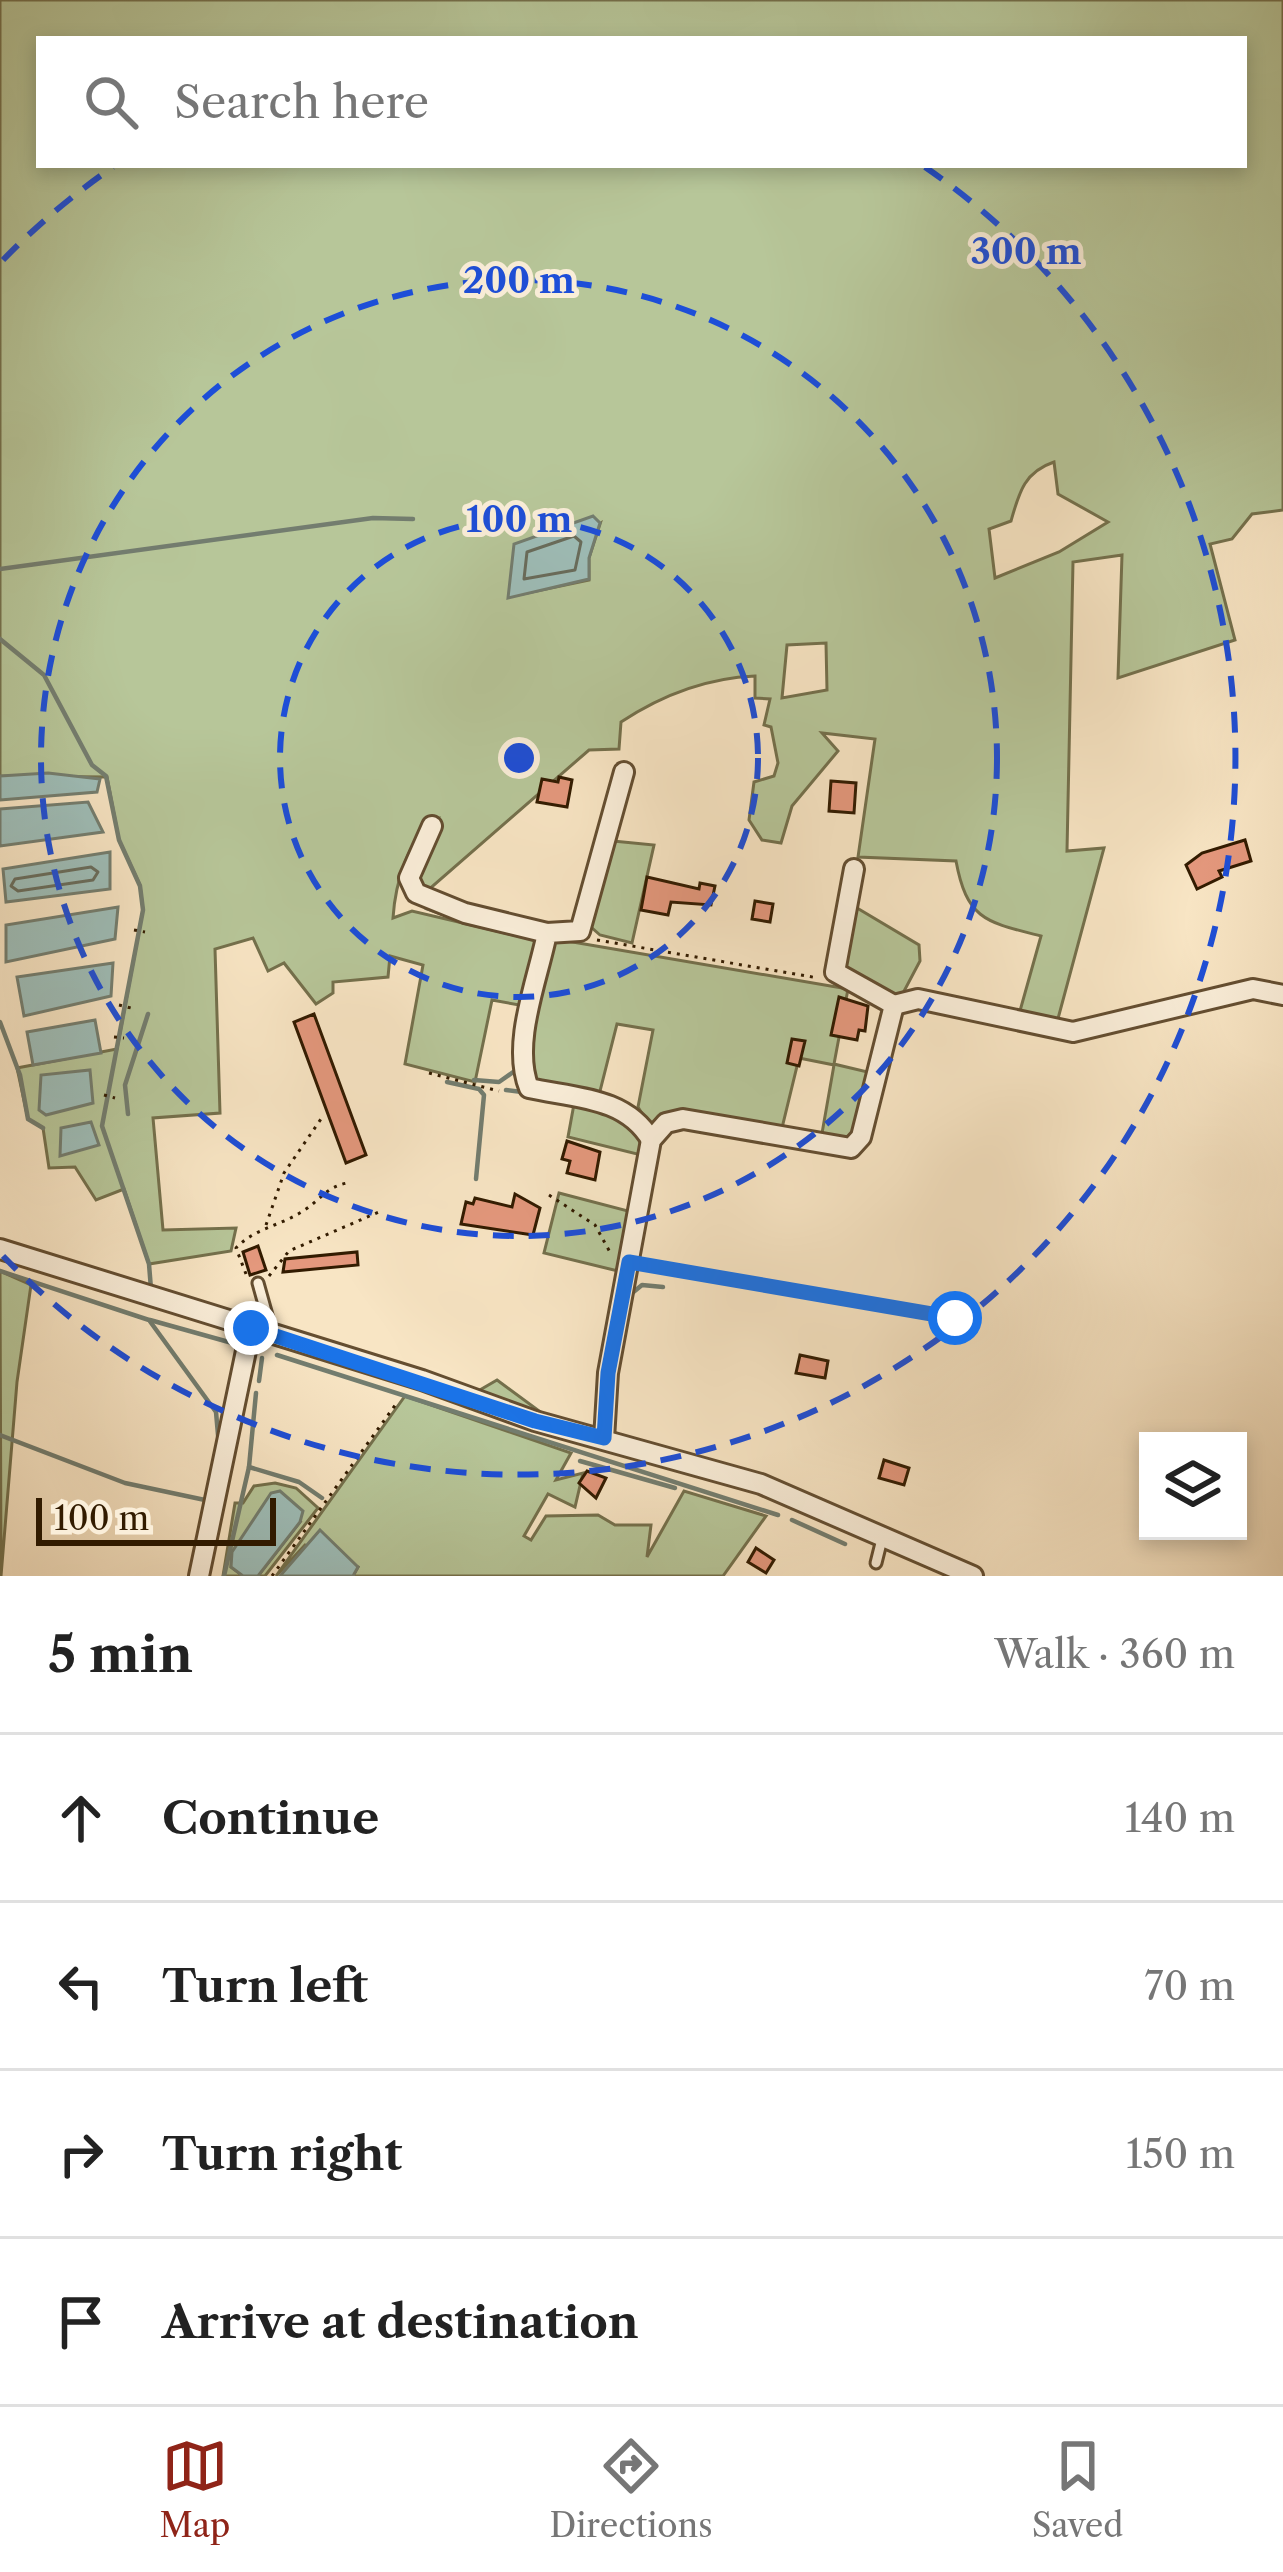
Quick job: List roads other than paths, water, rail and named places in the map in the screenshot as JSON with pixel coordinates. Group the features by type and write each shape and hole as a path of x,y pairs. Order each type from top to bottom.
{"street":[{"path":"432,826 409,878 416,893 465,913 548,933 580,932 625,772"},
{"path":"854,869 835,972 844,982 894,1006 918,999 1073,1032 1253,989 1283,995"},
{"path":"548,933 522,1052 529,1088 622,1108 639,1120 651,1140"},
{"path":"604,1438 608,1373 651,1140 666,1123 683,1119 851,1148 861,1137 894,1006"},
{"path":"0,1249 535,1421 761,1484 973,1576"},
{"path":"199,1576 251,1328"}],"lane":[{"path":"259,1287 272,1333"},
{"path":"876,1563 882,1539"}],"water":[{"path":"593,516 600,523 589,558 589,579 508,598 514,544"},
{"path":"48,773 100,779 97,792 0,800 0,776"},
{"path":"88,802 103,832 0,846 0,809"},
{"path":"110,852 110,889 6,902 3,869"},
{"path":"118,907 115,939 6,962 6,925"},
{"path":"113,963 111,996 24,1016 17,977"},
{"path":"95,1020 101,1053 33,1065 27,1032"},
{"path":"90,1070 93,1103 46,1115 39,1110 41,1075"},
{"path":"91,1122 99,1145 60,1156 61,1128"},
{"path":"280,1491 303,1511 300,1522 258,1576 243,1576 231,1567 232,1552 271,1493"},
{"path":"320,1530 358,1567 353,1576 280,1576"}],"waterway":[{"path":"0,569 373,518 413,519"},
{"path":"0,639 44,675 92,765 106,776 119,840 140,886 143,910 102,1126 149,1264 151,1289"},
{"path":"426,908 460,920"},
{"path":"128,1114 125,1085 148,1014"},
{"path":"0,1022 20,1075 28,1119 43,1128"},
{"path":"474,1080 499,1082 516,1070"},
{"path":"447,1082 479,1089 484,1095 476,1179"},
{"path":"506,1090 522,1092"},
{"path":"0,1271 149,1320 216,1412 219,1446"},
{"path":"631,1294 642,1285 663,1287"},
{"path":"150,1320 243,1346"},
{"path":"277,1355 778,1515"},
{"path":"259,1381 262,1358"},
{"path":"224,1576 249,1467 256,1393"},
{"path":"0,1435 125,1483 205,1500"},
{"path":"580,1461 675,1488"},
{"path":"249,1467 299,1482 322,1498"},
{"path":"792,1520 845,1544"}]}
